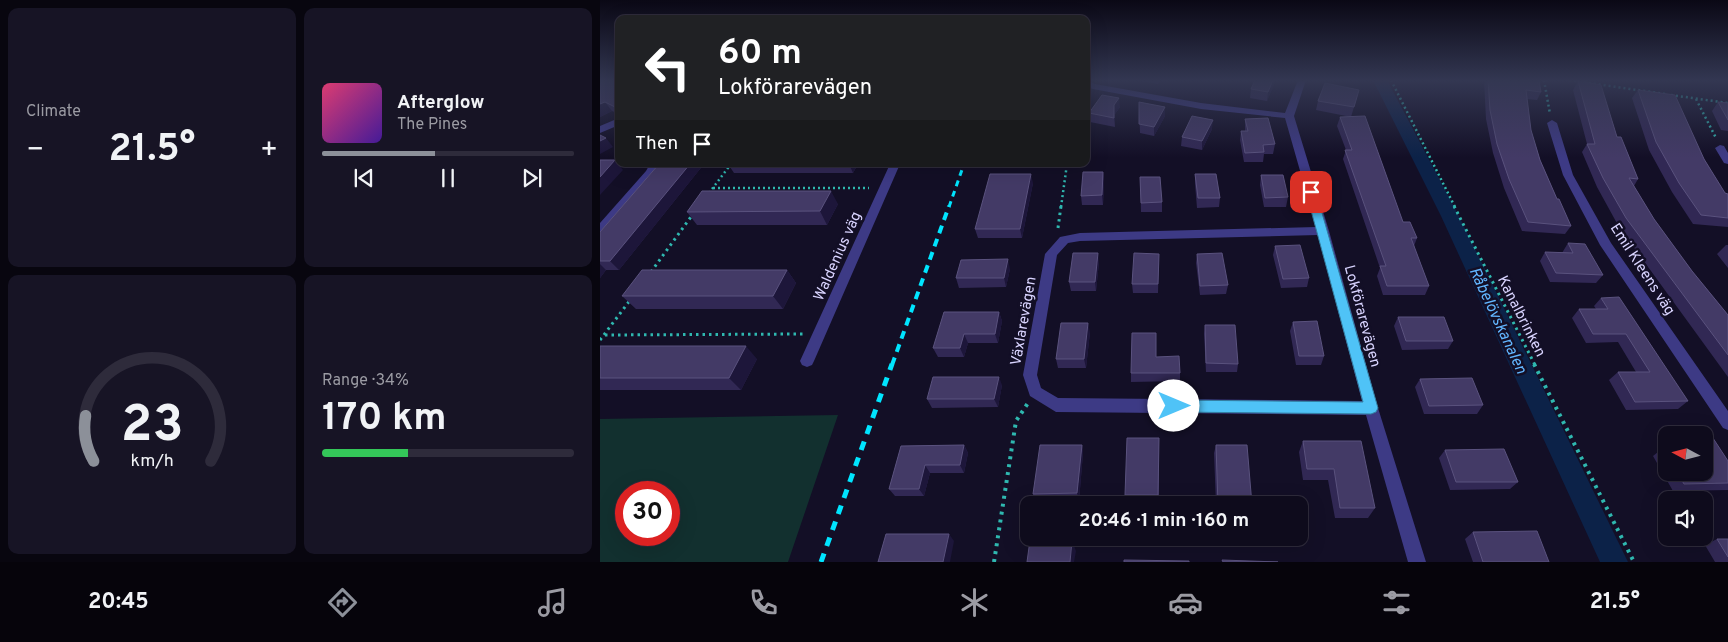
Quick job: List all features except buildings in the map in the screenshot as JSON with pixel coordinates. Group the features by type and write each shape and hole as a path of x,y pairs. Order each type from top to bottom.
{"street":[{"path":"1203,106 1289,116 1293,106"},
{"name":"Lokförarevägen","path":"1289,116 1323,231 1371,408 1417,562"},
{"name":"Emil Kleens väg","path":"1552,123 1568,175 1606,245 1728,422"},
{"path":"600,130 615,125"},
{"path":"1720,148 1728,161"},
{"path":"600,230 654,167"},
{"name":"Waldenius väg","path":"808,361 894,167"},
{"path":"1064,240 1080,237 1323,231"},
{"name":"Växlarevägen","path":"1035,392 1030,375 1051,254 1064,240"},
{"path":"1035,392 1056,405 1371,408"}],"path":[{"name":"Kanalbrinken","path":"1404,106 1634,562"},
{"path":"1549,106 1552,123"},
{"path":"1700,106 1720,148"},
{"path":"707,195 729,167"},
{"path":"1064,240 1058,227 1067,167"},
{"path":"713,188 884,188"},
{"path":"650,273 696,211"},
{"path":"600,340 633,296"},
{"path":"604,335 819,334"},
{"path":"994,562 1016,421 1035,392"}],"green space":[{"path":"838,415 788,562 600,562 600,419"}],"waterway":[{"name":"Råbelövskanalen","path":"1393,106 1450,216 1614,562"}],"railway":[{"path":"949,207 963,167"},
{"path":"892,365 949,206"},
{"path":"821,562 892,364"}],"route":[{"path":"1174,406 1371,408 1311,192"}]}
